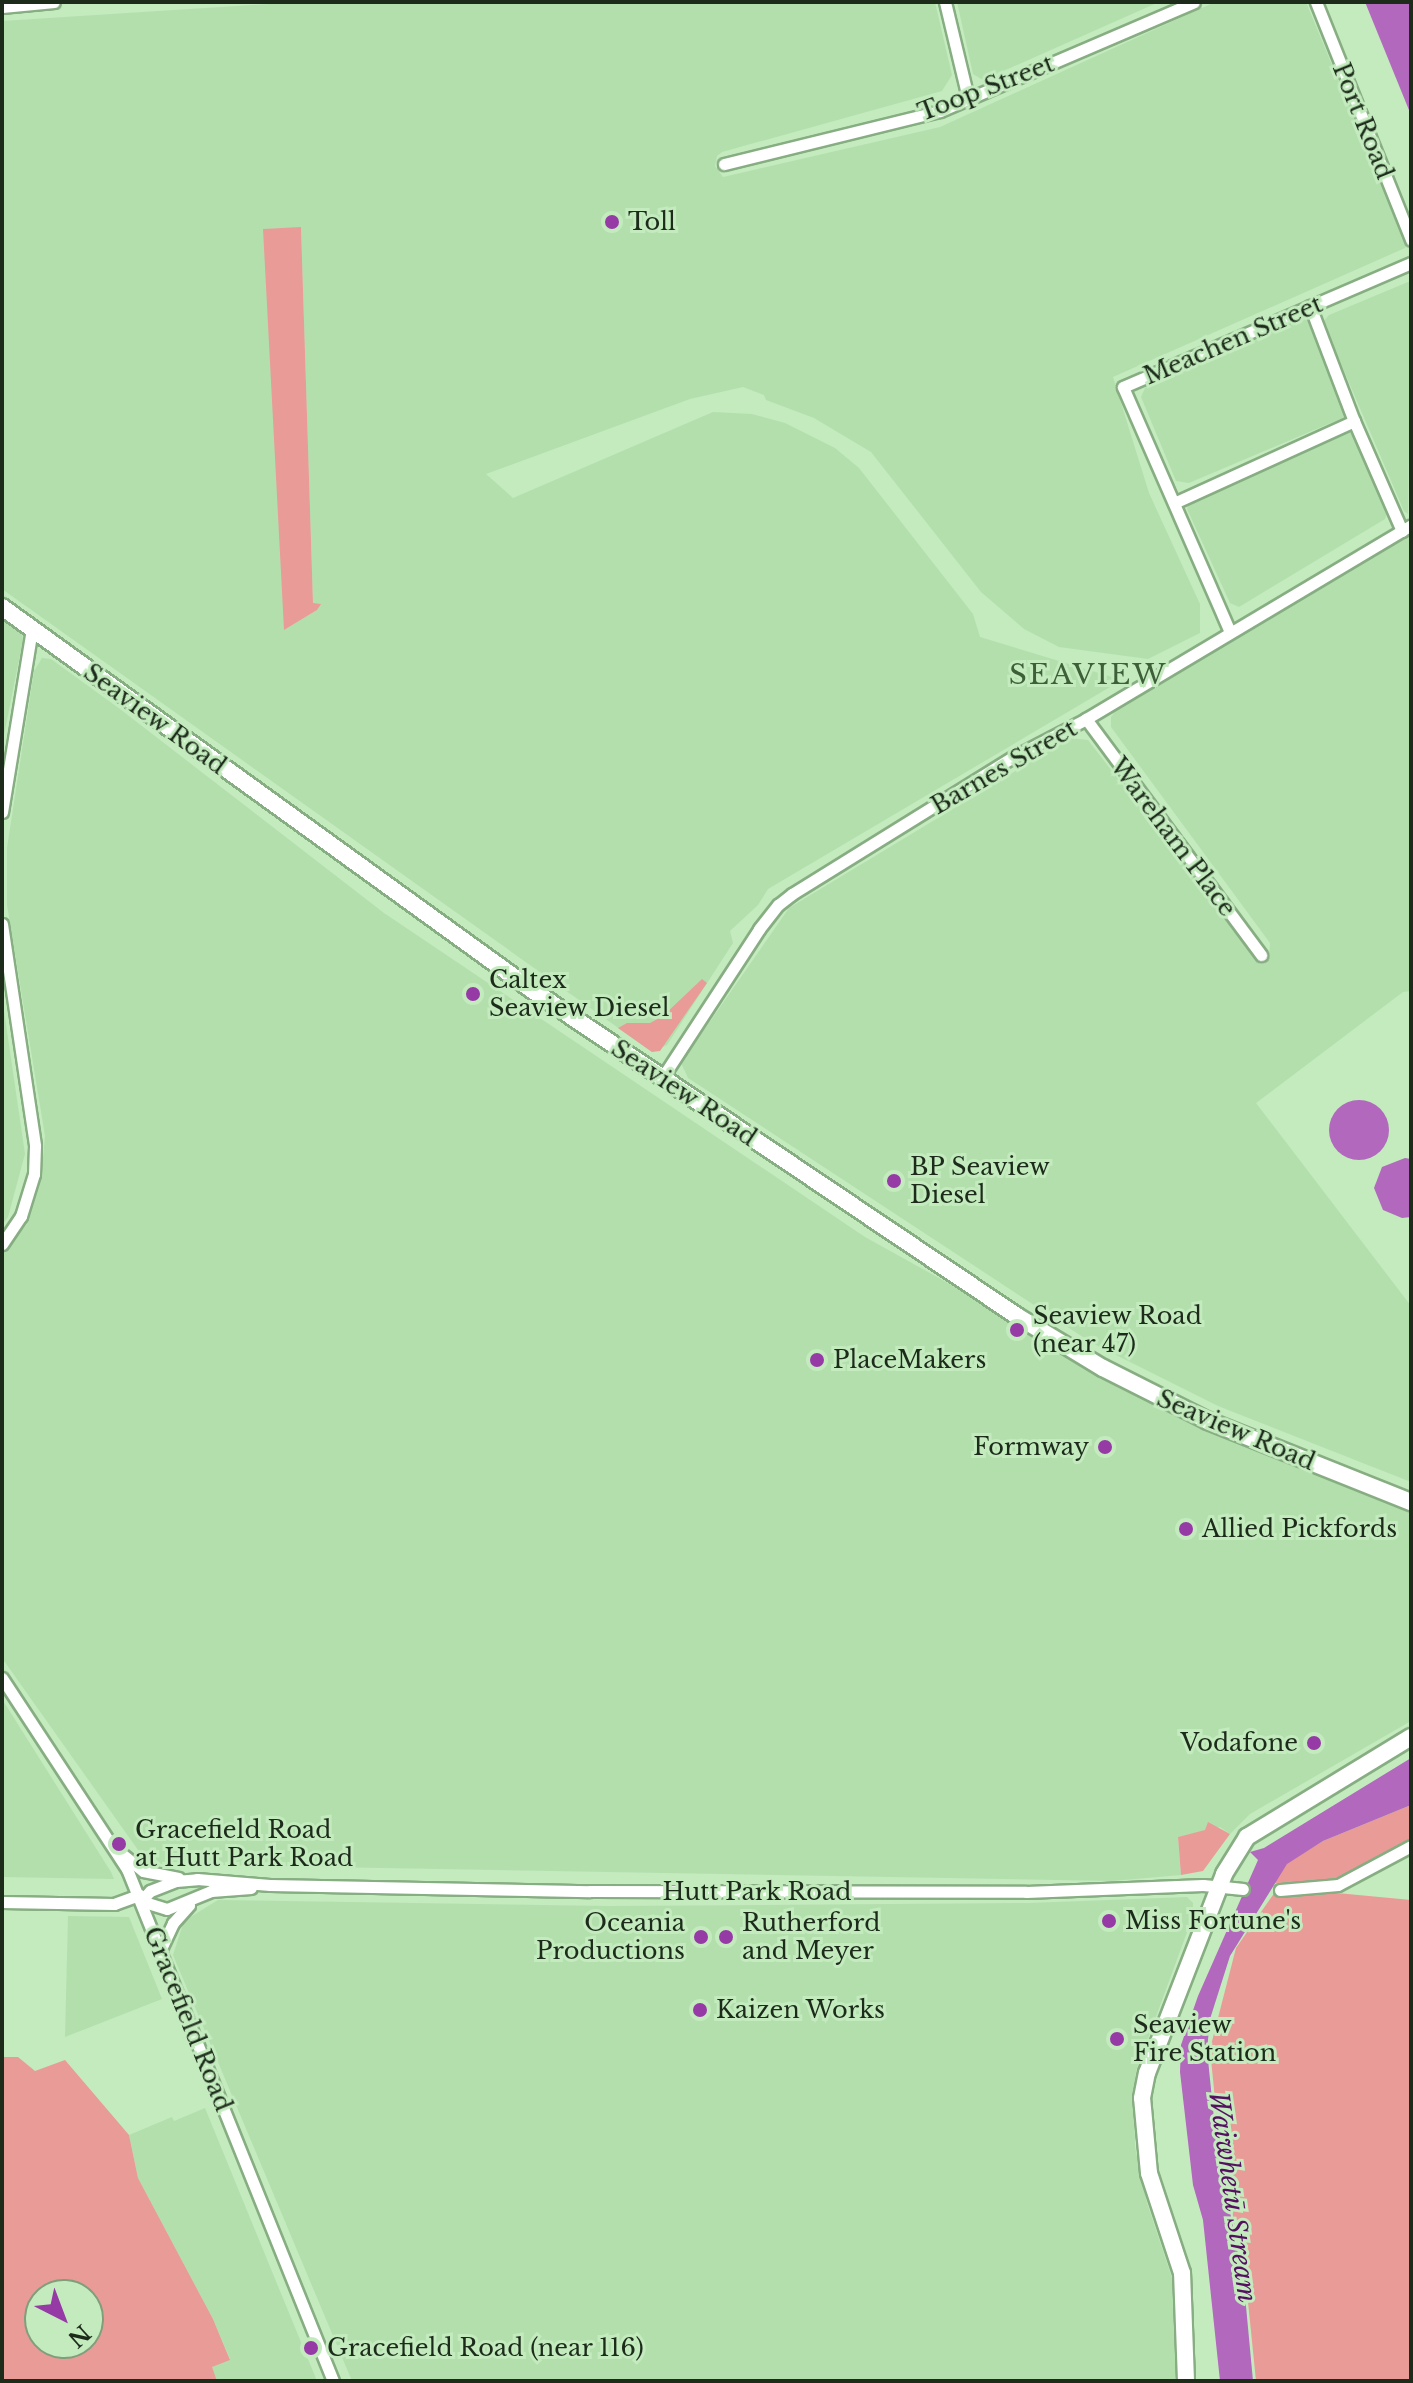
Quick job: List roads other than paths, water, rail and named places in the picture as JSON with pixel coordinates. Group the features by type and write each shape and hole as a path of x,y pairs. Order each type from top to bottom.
{"main road":[{"name":"Seaview Road","path":"2,607 532,990 1093,1363 1208,1421 1411,1502"},
{"path":"1186,2381 1182,2273 1152,2190 1142,2098 1147,2073 1234,1855 1257,1828 1411,1737"}],"street":[{"path":"2,7 54,2"},
{"path":"945,2 968,98"},
{"name":"Toop Street","path":"724,164 940,111 1194,2"},
{"name":"Port Road","path":"1316,2 1411,240"},
{"name":"Meachen Street","path":"1230,632 1123,387 1411,263"},
{"path":"1310,306 1354,421 1407,528"},
{"path":"1174,503 1354,421"},
{"name":"Barnes Street","path":"662,1078 759,929 783,900 1015,756 1086,719 1407,528"},
{"path":"2,812 32,629"},
{"name":"Wareham Place","path":"1086,719 1261,955"},
{"path":"2,924 35,1146 34,1174 21,1216 2,1244"},
{"name":"Gracefield Road","path":"2,1678 116,1848 140,1898 333,2381"},
{"path":"1280,1890 1338,1885 1411,1846"},
{"name":"Hutt Park Road","path":"116,1848 143,1871 185,1879 270,1885 935,1893 1203,1885 1243,1889"},
{"name":"Hutt Park Road","path":"140,1898 150,1891 185,1879"},
{"name":"Hutt Park Road","path":"140,1898 167,1909 211,1891 270,1885"},
{"path":"160,1951 173,1923 199,1897"},
{"path":"2,1902 114,1904 140,1898"}],"place":[{"name":"Toll","path":"612,222"},
{"name":"Caltex Seaview Diesel","path":"473,994"},
{"name":"BP Seaview Diesel","path":"894,1181"},
{"name":"Seaview Road (near 47)","path":"1017,1330"},
{"name":"PlaceMakers","path":"817,1360"},
{"name":"Formway","path":"1105,1447"},
{"name":"Allied Pickfords","path":"1186,1529"},
{"name":"Vodafone","path":"1314,1743"},
{"name":"Gracefield Road at Hutt Park Road","path":"119,1844"},
{"name":"Miss Fortune's","path":"1109,1921"},
{"name":"Oceania Productions","path":"701,1937"},
{"name":"Rutherford and Meyer","path":"726,1937"},
{"name":"Kaizen Works","path":"700,2010"},
{"name":"Seaview Fire Station","path":"1117,2039"},
{"name":"Gracefield Road (near 116)","path":"311,2348"}],"district":[{"name":"SEAVIEW","path":"1088,675"}],"water label":[{"name":"Waiwhetū Stream","path":"1232,2197"}]}
